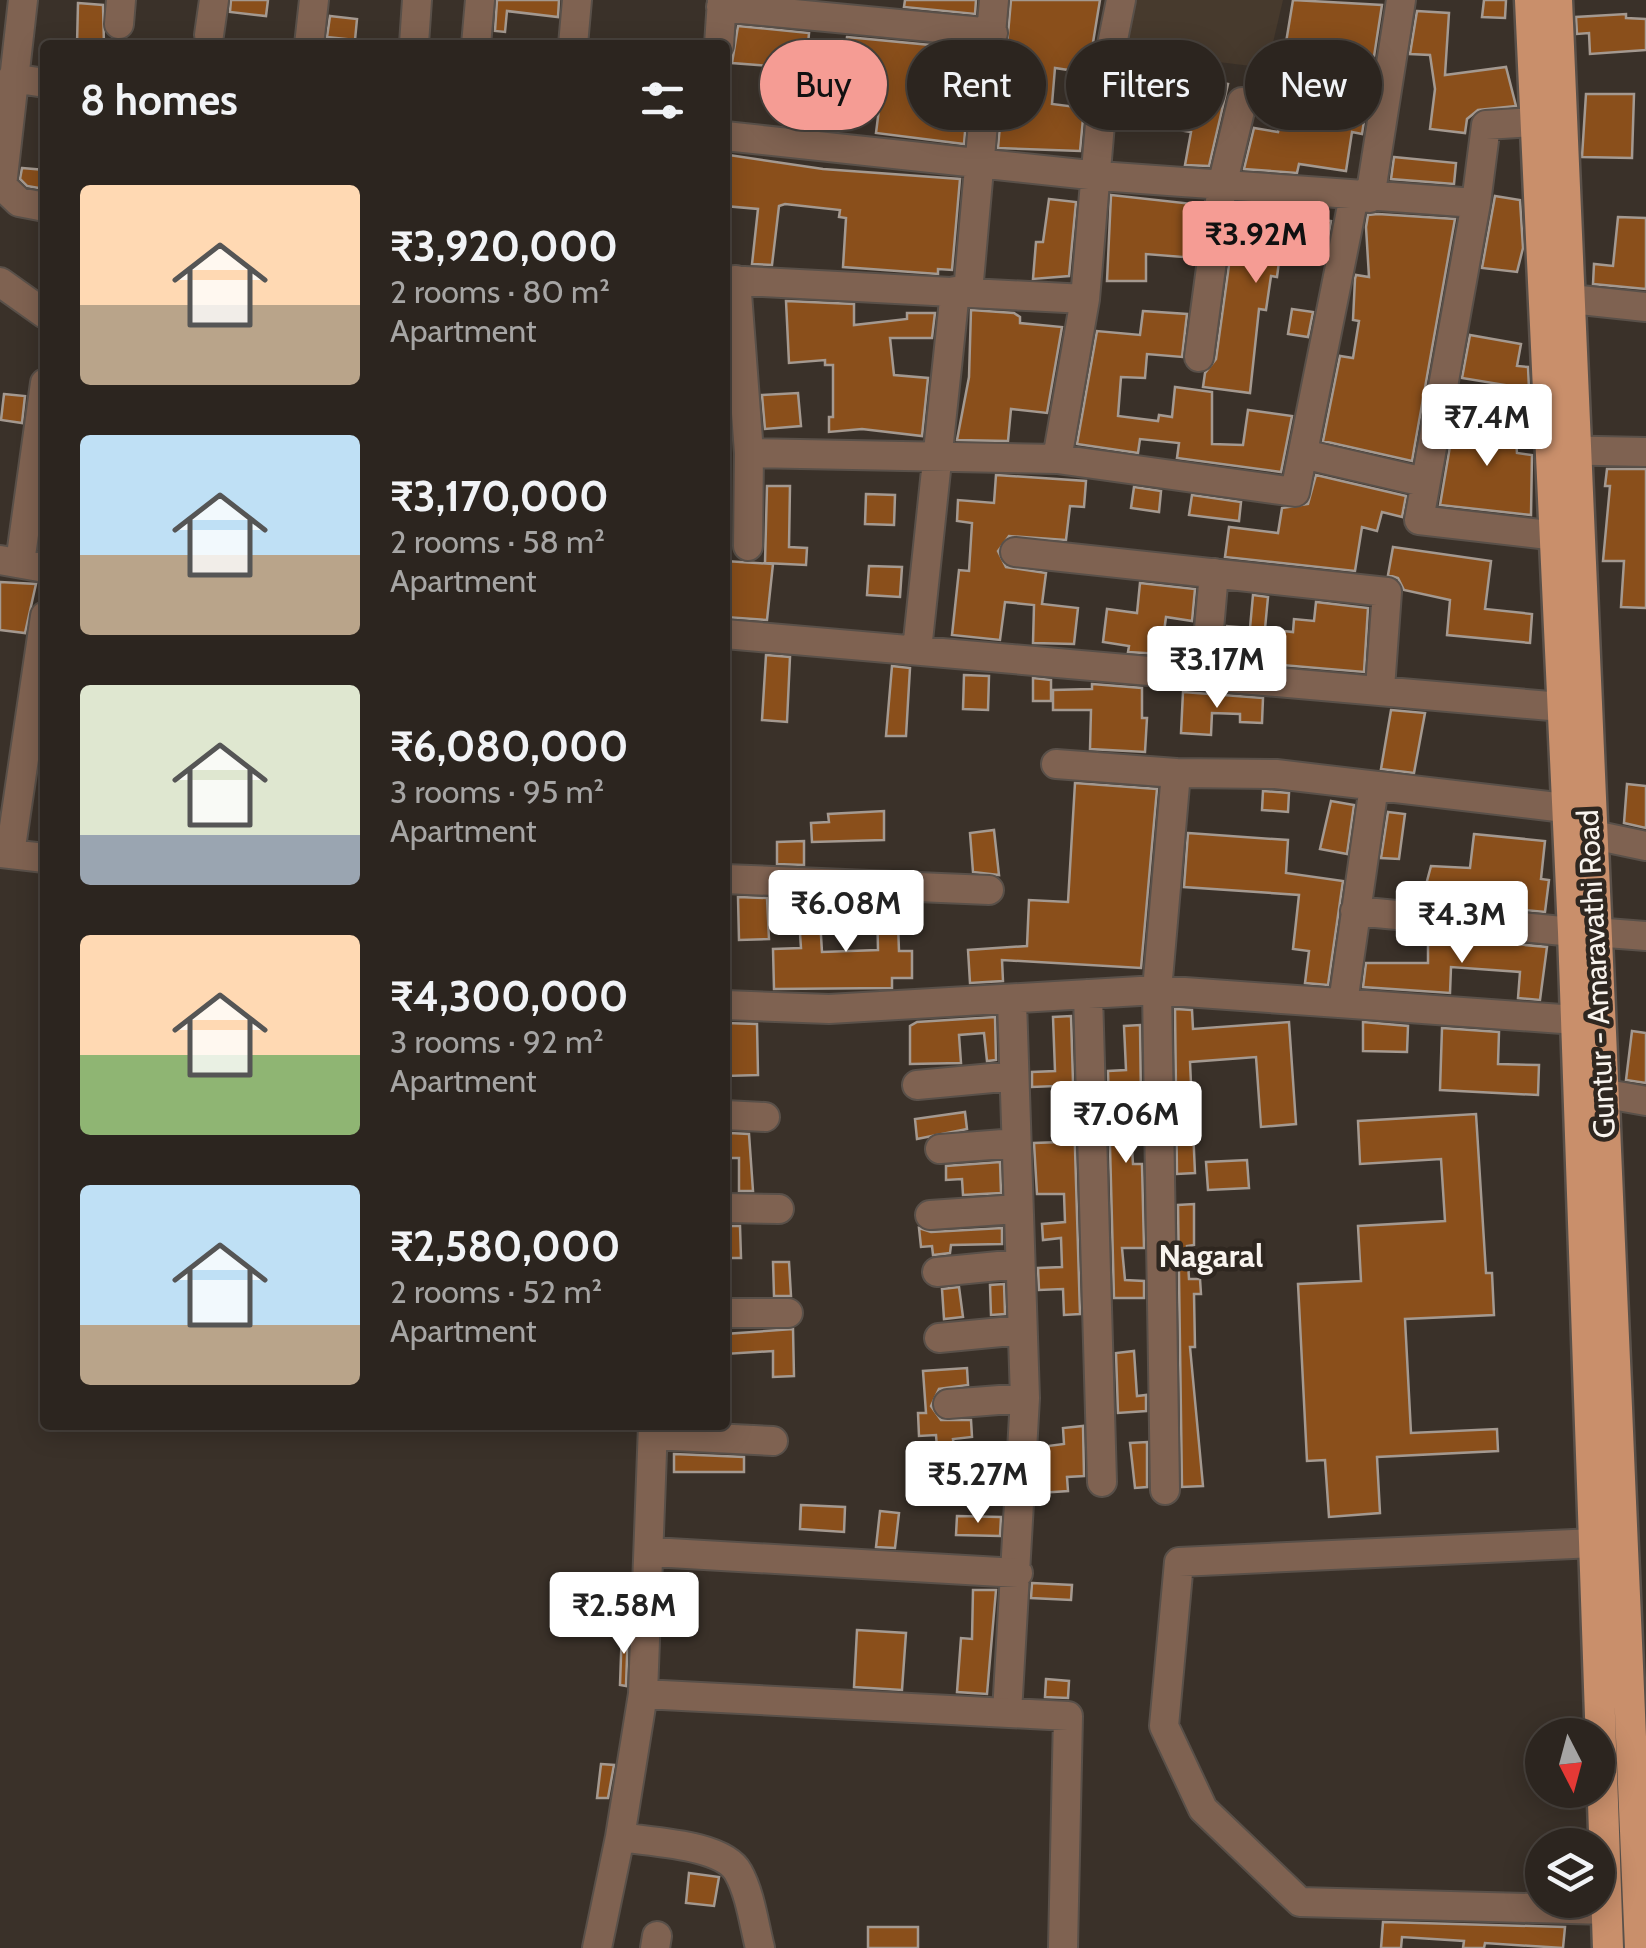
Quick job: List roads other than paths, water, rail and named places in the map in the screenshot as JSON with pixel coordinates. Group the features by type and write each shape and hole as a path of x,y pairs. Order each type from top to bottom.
{"main road":[{"name":"Guntur - Amaravathi Road","path":"1530,0 1535,122 1565,449 1589,834 1576,1020 1592,1148 1621,1544 1642,1913 1640,1948"},
{"name":"Guntur - Amaravathi Road","path":"1557,0 1571,299 1565,449 1556,536 1565,808 1601,1093 1592,1148"},
{"name":"Guntur - Amaravathi Road","path":"1610,1828 1621,1544"},
{"name":"Guntur - Amaravathi Road","path":"1607,1918 1608,1948"}],"street":[{"path":"23,0 2,186 19,202 40,206"},
{"path":"209,35 214,0"},
{"path":"310,40 314,0"},
{"path":"414,40 417,0"},
{"path":"476,40 480,0"},
{"path":"574,40 577,0"},
{"path":"917,650 938,455 980,160 994,0"},
{"path":"1056,459 1086,300 1103,89 1120,0"},
{"path":"749,454 1056,459 1295,492 1362,197 1401,0"},
{"path":"719,40 721,3 993,33"},
{"path":"12,78 40,82"},
{"path":"1200,357 1222,186 1242,102"},
{"path":"1535,122 1486,125 1476,202 1419,520 1556,536"},
{"path":"730,136 980,160 1099,176 1476,202"},
{"path":"748,546 749,454 730,280 1086,300"},
{"path":"0,282 40,310"},
{"path":"1571,299 1646,308"},
{"path":"22,563 40,422"},
{"path":"1565,449 1646,452"},
{"path":"1303,454 1424,482"},
{"path":"1015,552 1387,592 1380,688"},
{"path":"1205,674 1214,572"},
{"path":"730,634 1380,688 1562,707"},
{"path":"40,646 5,853 40,857"},
{"path":"1056,764 1176,773 1276,774 1565,808"},
{"path":"1165,1490 1157,990 1176,773"},
{"path":"1343,1003 1374,786"},
{"path":"1589,834 1646,846"},
{"path":"730,879 990,890"},
{"path":"1355,912 1646,936"},
{"path":"730,1005 829,1009 1157,990 1576,1020"},
{"path":"1088,994 1102,1482"},
{"path":"1007,1713 1025,1398 1012,1001"},
{"path":"917,1084 1014,1076"},
{"path":"1601,1093 1646,1101"},
{"path":"730,1115 764,1117"},
{"path":"940,1149 1016,1143"},
{"path":"730,1208 779,1209"},
{"path":"930,1215 1018,1208"},
{"path":"937,1272 1019,1264"},
{"path":"730,1313 788,1313"},
{"path":"939,1338 1022,1330"},
{"path":"948,1404 1025,1398"},
{"path":"598,1948 643,1694 652,1552 653,1430 774,1440"},
{"path":"1525,1908 1300,1902 1204,1809 1164,1726 1179,1562 1621,1544"},
{"path":"652,1552 1018,1573"},
{"path":"643,1694 1068,1716 1063,1948"},
{"path":"620,1837 716,1853 730,1861 739,1873 760,1948"}],"district":[{"name":"Nagaral","path":"1211,1255"}]}
